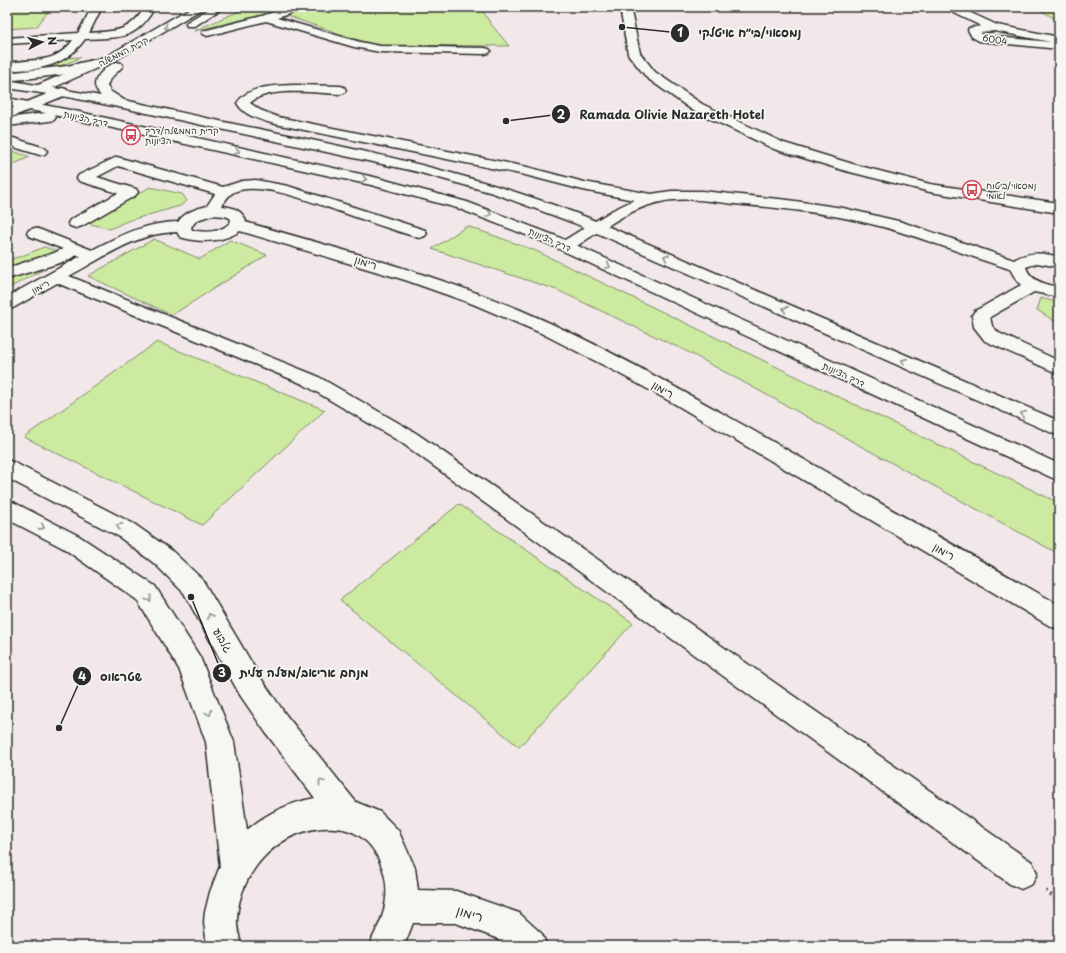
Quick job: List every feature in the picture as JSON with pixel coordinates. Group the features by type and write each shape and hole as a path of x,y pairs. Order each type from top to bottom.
{"main road":[{"path":"10,72 64,57 82,37 97,7"},
{"path":"7,41 120,34 131,30 140,23 150,7"},
{"name":"קרית הממשלה","path":"7,115 62,92 112,63 151,36 200,7"},
{"path":"207,33 266,18 298,7"},
{"path":"625,7 634,54 651,75 697,107 779,146 851,168 930,188 1059,208"},
{"path":"950,7 994,28"},
{"name":"קרית הממשלה","path":"7,102 112,63 162,42 218,8"},
{"path":"266,18 358,45 380,49 485,51"},
{"name":"6004","path":"1059,40 994,28 973,30 976,36 983,39 1059,46"},
{"path":"10,72 67,70 112,63"},
{"path":"112,63 108,73 102,80 100,86 101,91 122,104"},
{"name":"דרך הציונות","path":"7,84 42,88 122,104 436,171 517,195 550,207 1059,429"},
{"path":"340,90 305,88 270,90 250,96 243,103 246,108 255,113 275,120 527,172 583,186 652,199"},
{"name":"דרך הציונות","path":"7,102 406,189 490,214 566,246 1059,473"},
{"path":"7,122 43,118 86,118"},
{"path":"7,140 40,151"},
{"path":"76,223 131,192 84,178 117,161 225,192"},
{"path":"212,210 221,196 228,189 255,185 275,188 308,197 419,234"},
{"path":"566,246 639,203 652,199 696,196 766,202 834,211 921,234 1018,266"},
{"path":"212,210 233,212 238,216 239,220 237,225 226,234 206,238 186,234 183,227 185,222 190,217 212,210"},
{"name":"רימון","path":"237,225 365,261 451,290 514,315 564,338 653,382 1059,618"},
{"name":"רימון","path":"7,304 116,244 147,231 168,227 183,227"},
{"path":"35,233 94,256"},
{"path":"7,274 60,257 76,249"},
{"path":"1059,262 1042,258 1030,258 1022,261 1018,266 1018,272 1024,279 1034,286 1059,292"},
{"path":"56,277 310,380 409,438 1021,873"},
{"path":"1034,286 981,315 983,327 992,337 1059,368"},
{"name":"גלבוע","path":"7,468 126,530 163,557 193,586 250,686 276,724 345,812"},
{"path":"7,510 71,542 146,593 191,665 220,742 236,867"},
{"path":"224,946 220,920 226,892 236,867 254,844 274,827 298,815 321,811 345,812 366,821 384,835 396,855 402,879 402,906 393,934 386,946"},
{"name":"רימון","path":"402,906 456,907 506,925 530,946"}],"green space":[{"path":"7,7 52,7 36,27 7,29"},
{"path":"248,7 480,7 491,24 509,46 374,45 274,12 194,31"},
{"path":"1035,7 1059,7 1059,21"},
{"path":"81,57 64,65 46,69 26,72 7,72 7,61"},
{"path":"7,149 30,157 7,167"},
{"path":"150,187 182,194 187,201 180,206 127,221 110,229 87,223"},
{"path":"467,226 534,250 1059,503 1059,554 688,352 557,290 432,249"},
{"path":"154,239 200,259 230,240 267,255 172,315 88,276"},
{"path":"44,247 71,255 7,289 7,260"},
{"path":"1041,298 1059,303 1059,324 1037,310"},
{"path":"157,342 325,410 202,525 24,437"},
{"path":"459,504 633,623 519,747 340,600"}],"place":[{"name":"נמסאוי/בי״ח איטלקי","path":"622,27"},
{"name":"Ramada Olivie Nazareth Hotel","path":"506,121"},
{"name":"קרית הממשלה/דרך הציונות","path":"131,135"},
{"name":"נמסאוי/ביטוח לאומי","path":"972,190"},
{"name":"מנחם אריאב/מעלה עלית","path":"191,597"},
{"name":"שטראוס","path":"59,728"}]}
